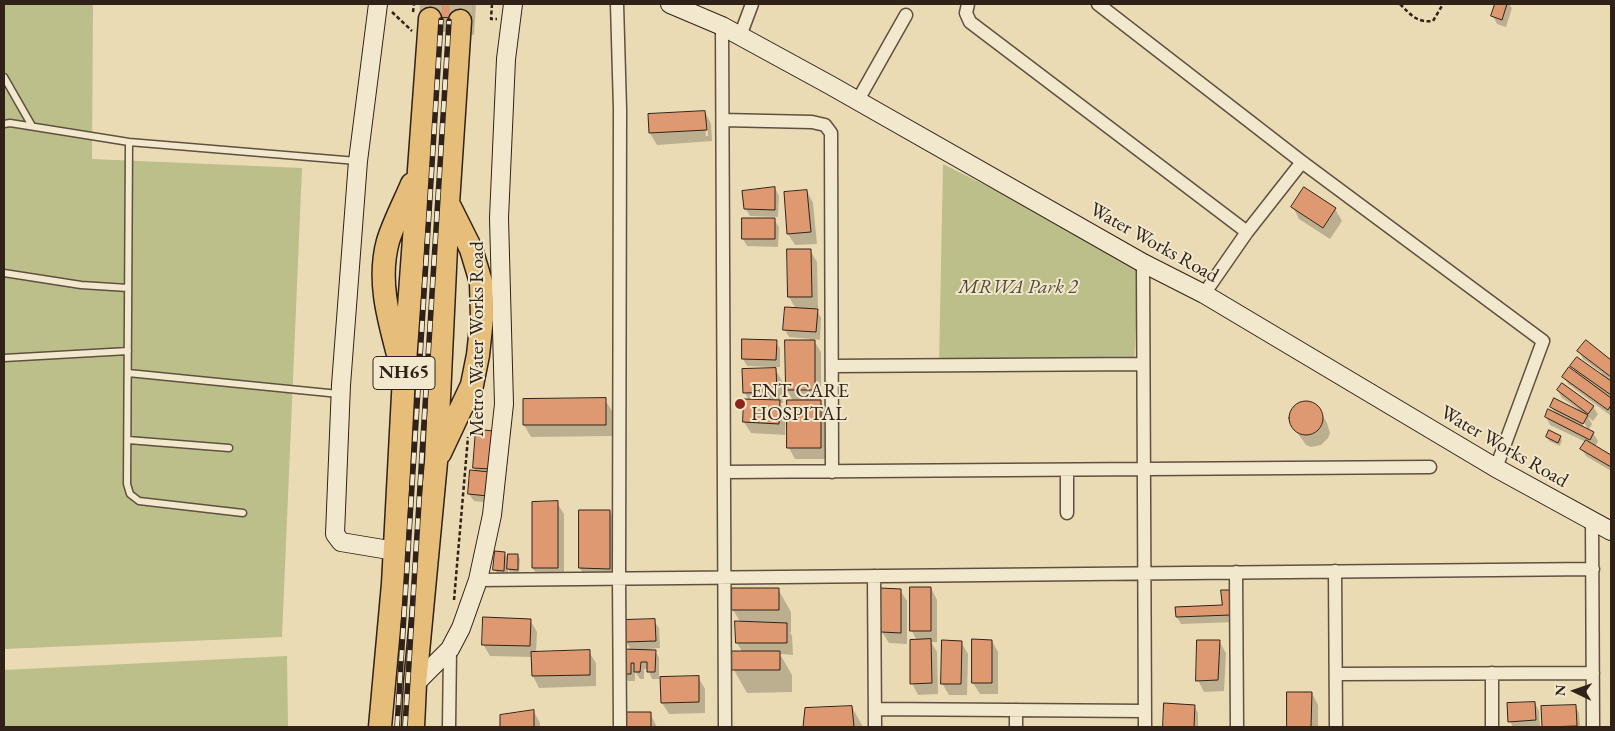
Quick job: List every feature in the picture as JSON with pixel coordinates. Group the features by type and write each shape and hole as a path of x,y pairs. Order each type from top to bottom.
{"highway":[{"name":"NH65","path":"413,727 415,684 436,462 448,204 460,22"},
{"name":"NH65","path":"380,727 395,551 404,376 385,305 383,278 388,242 420,164 421,25"},
{"path":"436,462 472,384 478,355 482,318 481,282 471,250 448,204"}],"street":[{"name":"Metro Water Works Road","path":"415,684 450,649 462,628 478,580 492,515 504,404 499,218 506,58 513,4"},
{"path":"617,4 620,109 620,727"},
{"name":"Water Works Road","path":"670,4 722,26 858,100 1143,263 1204,294 1496,468 1611,530"},
{"path":"740,36 752,4"},
{"path":"968,4 966,12 970,22 1247,232"},
{"path":"1098,4 1302,162 1543,341 1496,468"},
{"path":"384,7 358,161 340,394 334,534 341,542 395,551"},
{"path":"858,100 906,15"},
{"path":"722,26 725,727"},
{"path":"723,120 812,122 825,125 831,132 832,472"},
{"path":"1204,294 1247,232 1302,162"},
{"path":"1143,263 1145,727"},
{"path":"832,366 1144,364"},
{"path":"724,472 1430,467"},
{"path":"1068,470 1068,513"},
{"path":"1592,521 1593,727"},
{"path":"478,580 1592,569"},
{"path":"1335,571 1336,727"},
{"path":"1236,572 1237,727"},
{"path":"874,576 875,727"},
{"path":"449,727 450,649"},
{"path":"1492,673 1492,727"},
{"path":"1336,674 1593,673"},
{"path":"875,709 1145,712"},
{"path":"1016,710 1016,727"}],"lane":[{"path":"4,77 32,126"},
{"path":"4,124 32,126 129,142 358,161"},
{"path":"129,142 127,484 130,494 139,501 243,512"},
{"path":"4,273 82,285 128,288"},
{"path":"4,358 128,351"},
{"path":"128,373 340,394"},
{"path":"128,440 229,448"}],"path":[{"path":"491,19 492,4"},
{"path":"1400,4 1414,17 1423,22 1433,21 1444,4"},
{"path":"384,7 421,25"}],"green space":[{"path":"4,4 93,4 92,159 302,168 282,637 4,649"},
{"name":"MRWA Park 2","path":"943,164 1139,262 1134,365 939,365"},
{"path":"287,656 288,727 4,727 4,670"}],"building":[{"path":"425,4 467,4 466,19 424,16"},
{"path":"1495,4 1507,4 1502,20 1491,16"},
{"path":"705,111 707,130 649,133 648,114"},
{"path":"775,187 775,210 744,209 742,191"},
{"path":"1304,187 1336,208 1323,228 1291,207"},
{"path":"807,190 811,232 787,234 784,192"},
{"path":"742,218 775,218 775,239 742,239"},
{"path":"787,249 811,249 812,297 788,297"},
{"path":"785,307 818,309 816,332 783,330"},
{"path":"742,339 777,340 776,360 742,359"},
{"path":"785,340 815,340 815,390 786,390"},
{"path":"1586,340 1611,360 1611,377 1577,351"},
{"path":"1577,357 1611,381 1611,395 1570,366"},
{"path":"1569,367 1611,398 1611,405 1608,410 1562,377"},
{"path":"776,368 777,392 743,393 742,369"},
{"path":"1562,383 1594,406 1588,414 1557,390"},
{"path":"606,398 606,425 523,425 523,399"},
{"path":"1554,398 1588,415 1583,424 1550,407"},
{"path":"744,399 780,400 779,424 743,422"},
{"path":"787,400 821,400 821,448 787,448"},
{"path":"1306,401 1313,402 1318,406 1322,411 1322,425 1318,430 1313,434 1306,435 1299,434 1294,430 1290,425 1289,418 1290,411 1294,406 1299,402"},
{"path":"1548,409 1594,432 1590,440 1545,417"},
{"path":"476,429 493,431 490,469 473,468"},
{"path":"1549,430 1561,436 1558,443 1546,437"},
{"path":"1586,440 1611,455 1611,467 1580,449"},
{"path":"470,470 490,472 488,496 468,494"},
{"path":"558,501 558,568 532,568 532,502"},
{"path":"579,510 610,510 610,569 579,568"},
{"path":"495,551 505,552 504,571 493,570"},
{"path":"508,554 518,554 518,570 507,569"},
{"path":"910,587 931,587 931,631 910,631"},
{"path":"732,588 779,588 779,610 732,610"},
{"path":"880,588 901,589 901,633 881,632"},
{"path":"1221,590 1230,590 1231,615 1176,617 1175,607 1222,605"},
{"path":"483,617 531,619 530,646 482,645"},
{"path":"655,619 656,641 625,642 624,620"},
{"path":"735,621 787,623 787,643 736,643"},
{"path":"931,639 932,683 910,684 910,640"},
{"path":"972,639 992,640 992,683 972,683"},
{"path":"942,640 962,641 961,684 941,684"},
{"path":"1197,640 1220,640 1218,680 1196,681"},
{"path":"623,649 656,650 655,672 647,672 647,662 641,662 640,672 634,672 634,663 631,663 631,674 623,674"},
{"path":"590,650 590,675 532,676 531,652"},
{"path":"732,651 780,651 780,670 732,670"},
{"path":"699,676 699,702 661,703 660,677"},
{"path":"1287,692 1312,692 1311,727 1287,727"},
{"path":"1535,702 1536,720 1508,722 1507,703"},
{"path":"1164,703 1195,705 1194,727 1163,727"},
{"path":"1576,705 1577,726 1542,727 1541,706"},
{"path":"852,706 854,727 803,727 805,708"},
{"path":"534,710 534,727 500,727 500,715"},
{"path":"623,712 651,712 651,727 623,727"}],"tunnel":[{"path":"430,19 431,4"},
{"path":"460,21 461,4"}],"railway":[{"path":"397,727 441,20"},
{"path":"405,727 449,21"}],"place":[{"name":"ENT CARE HOSPITAL","path":"740,404"}]}
